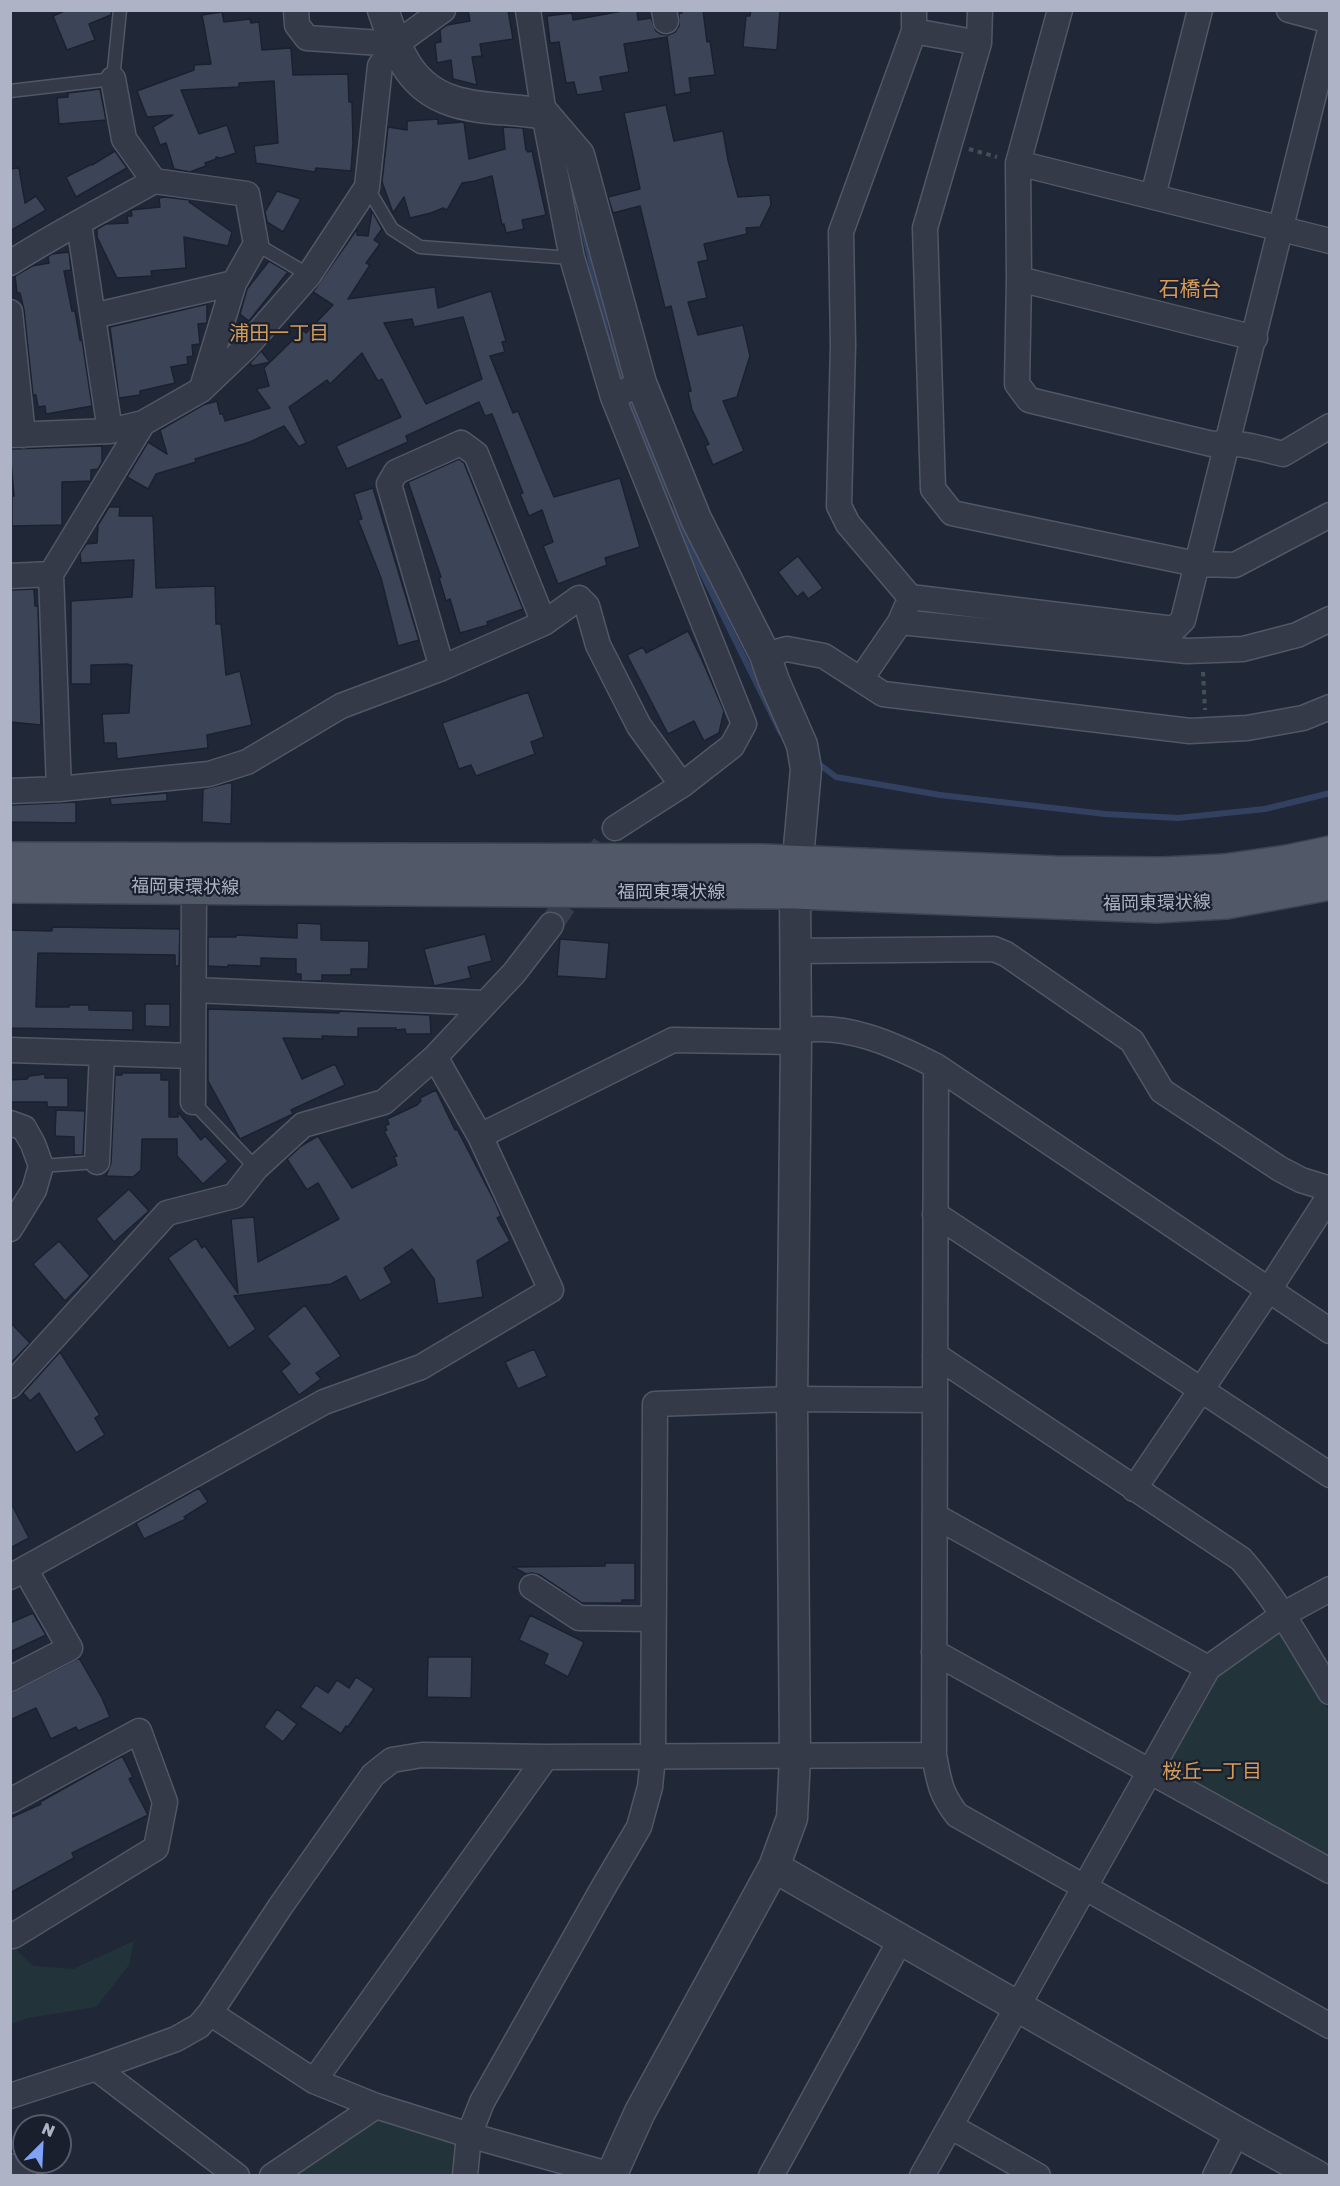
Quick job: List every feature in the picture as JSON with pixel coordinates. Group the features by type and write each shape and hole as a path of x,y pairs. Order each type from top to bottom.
{"main road":[{"name":"福岡東環状線","path":"10,886 194,887 1056,873 1163,874 1224,871 1329,853"},
{"name":"福岡東環状線","path":"10,859 763,861 796,877 1157,906 1226,902 1329,883"}],"street":[{"path":"297,10 297,25 307,39 396,44"},
{"path":"210,2013 314,2081 376,2106 612,2175 640,2112 774,1867 792,1818 795,1757 792,1399 795,951 796,877 806,769 802,745 770,668 696,519 641,383 579,155 544,114 467,105 445,100 425,87 409,69 396,44 383,10"},
{"path":"10,312 16,435 110,431 142,423 201,390 245,348 309,275 368,187 380,66 396,44 443,10"},
{"path":"528,10 544,114 572,258 613,397 744,724 732,746 681,785 615,828"},
{"path":"980,10 979,44 948,143 925,228 933,489 952,513 1196,564 1235,565 1329,515"},
{"path":"1060,10 1018,163 1017,384 1029,400 1212,444 1228,442 1243,444 1284,454 1329,426"},
{"path":"1153,196 1200,10"},
{"path":"1289,10 1329,21"},
{"path":"979,44 914,21 841,232 843,345 839,506 848,525 910,597 1174,629 1183,620 1281,229 1321,110 1329,30"},
{"path":"113,80 124,140 154,180"},
{"path":"1018,163 1329,241"},
{"path":"10,263 47,239 79,224 154,180 247,194 256,244 234,283 201,390"},
{"path":"79,224 110,431"},
{"path":"1019,279 1255,338"},
{"path":"93,316 234,283"},
{"path":"613,397 641,383"},
{"path":"59,789 51,574 142,423"},
{"path":"442,668 389,484 396,471 461,443 476,454 544,623"},
{"path":"10,576 51,574"},
{"path":"861,680 900,622 910,597"},
{"path":"10,791 59,789 208,774 247,762 341,706 442,668 544,623 579,598 587,606 598,645 639,726 681,785"},
{"path":"900,622 1187,651 1243,649 1297,636 1329,619"},
{"path":"770,668 787,649 824,656 883,694 1190,731 1247,728 1304,718 1329,707"},
{"path":"193,1102 194,887"},
{"path":"10,1386 167,1213 234,1196 256,1168 303,1125 384,1102 435,1057 514,973 551,925"},
{"path":"795,951 994,949 1006,954 1132,1041 1162,1091 1280,1169 1301,1180 1329,1189"},
{"path":"195,990 484,1003"},
{"path":"480,1136 673,1040 796,1037 811,1028 845,1031 887,1043 936,1066 1329,1330"},
{"path":"10,1050 193,1056"},
{"path":"98,1162 102,1053"},
{"path":"10,1679 70,1648 18,1573 324,1402 421,1367 551,1290 480,1136 435,1057"},
{"path":"936,1066 934,1755 939,1784 945,1799 957,1815 1329,2026"},
{"path":"10,1123 24,1128 41,1166 34,1190 10,1229"},
{"path":"1134,1489 1268,1291 1329,1195"},
{"path":"935,1214 1329,1475"},
{"path":"935,1354 1241,1559 1284,1614 1329,1692"},
{"path":"465,2175 469,2134 482,2102 639,1827 650,1787 653,1757 654,1404 792,1399 935,1400"},
{"path":"934,1515 1208,1668"},
{"path":"532,1587 579,1618 652,1620"},
{"path":"922,2175 1208,1668 1284,1614 1329,1589"},
{"path":"934,1652 1329,1871"},
{"path":"10,1801 139,1731 165,1802 156,1848 13,1936"},
{"path":"10,2096 176,2039 198,2026 210,2013 280,1907 373,1775 392,1760 422,1755 795,1757 934,1755"},
{"path":"314,2081 546,1757"},
{"path":"774,1867 1237,2132 1317,2175"},
{"path":"771,2175 901,1939"},
{"path":"96,2068 237,2175"},
{"path":"272,2175 376,2106"},
{"path":"950,2126 1038,2175"},
{"path":"1215,2175 1237,2132"},
{"path":"10,2166 24,2175"}],"lane":[{"path":"10,91 113,80 120,10"},
{"path":"368,187 392,229 420,247 572,258"},
{"path":"256,244 309,275"},
{"path":"193,1102 256,1168"},
{"path":"41,1166 98,1162"}],"path":[{"path":"948,143 1018,163"},
{"path":"1203,650 1205,730"}],"shaded area":[{"path":"1280,1629 1287,1637 1329,1711 1329,1863 1167,1766 1166,1757 1213,1673"},
{"path":"134,1941 129,1965 96,2007 28,2018 11,2024 10,1944 33,1966 73,1969"},
{"path":"382,2118 460,2140 454,2175 292,2176"}],"building":[{"path":"67,10 112,10 111,15 89,24 95,40 67,50 53,16"},
{"path":"468,10 508,10 513,39 480,44 482,56 472,57 477,85 453,79 451,60 437,63 435,43 441,42 440,30 447,25 470,21"},
{"path":"637,10 638,20 651,18 656,31 668,35 675,32 679,26 679,13 682,13 682,10 703,10 707,42 710,41 715,75 689,78 691,92 675,95 667,37 624,44 629,72 600,77 603,91 577,95 574,82 566,83 559,42 550,43 547,16 572,13 573,20"},
{"path":"751,10 780,10 777,50 743,47 746,16 750,16"},
{"path":"222,12 224,22 250,19 251,23 259,22 262,50 291,48 293,75 348,74 349,102 352,102 351,171 316,168 315,172 256,163 254,146 278,143 274,81 239,83 239,87 181,90 199,134 227,125 236,153 221,158 216,157 205,163 206,166 190,172 174,169 166,143 160,145 153,127 173,115 147,117 137,91 194,70 194,65 211,64 202,15"},
{"path":"100,89 106,120 59,124 57,98 68,97 68,93"},
{"path":"666,105 674,141 723,131 738,197 770,195 771,205 760,227 746,228 747,234 704,244 708,260 698,262 707,298 688,302 698,335 743,325 750,356 737,397 723,401 744,451 713,465 705,446 709,444 692,410 688,392 691,391 671,306 665,308 640,206 613,213 608,197 640,189 624,113"},
{"path":"438,119 438,124 464,122 469,159 505,149 503,127 523,128 526,150 532,151 546,215 522,220 524,229 506,233 504,224 502,225 492,176 462,183 447,210 443,208 410,218 404,197 393,213 382,182 388,127 407,130 407,121"},
{"path":"115,151 127,168 76,197 66,177"},
{"path":"19,168 25,203 36,196 46,210 10,231 10,169"},
{"path":"277,191 301,199 283,232 267,222 265,212"},
{"path":"159,198 190,200 189,202 232,232 228,246 184,237 186,268 151,271 152,276 117,278 97,237 97,229 106,224 128,223 127,216 132,216 131,210 160,207"},
{"path":"372,211 382,229 374,240 380,244 366,263 370,265 348,299 435,287 438,308 491,291 506,341 502,342 505,352 490,356 513,413 518,411 554,497 620,478 640,547 605,558 607,565 558,584 543,546 553,542 542,510 529,516 520,494 523,493 492,414 485,416 479,402 406,436 408,442 347,469 336,446 401,417 382,379 378,381 362,353 330,384 327,380 289,407 306,443 299,447 284,426 250,442 156,474 148,489 127,477 148,442 167,454 160,430 203,405 217,401 220,414 223,414 225,421 270,408 256,389 269,386 264,368 303,330 306,333 333,305 313,292 357,229 357,235 368,236","holes":["463,317 482,379 426,404 384,323 412,319 414,327"]},
{"path":"69,252 71,270 64,271 72,311 75,311 80,340 82,340 92,406 46,414 45,406 38,407 36,395 33,395 24,310 20,293 17,293 15,276 32,266 49,263 48,257 52,254"},
{"path":"269,261 288,272 249,321 240,314 247,289"},
{"path":"207,304 207,323 198,324 200,344 192,345 193,356 187,357 188,364 171,367 175,383 140,391 140,395 119,398 110,327"},
{"path":"261,351 270,362 252,366 250,363"},
{"path":"102,446 102,462 98,469 91,470 91,481 62,482 62,525 12,526 12,496 14,496 10,449"},
{"path":"459,459 464,463 523,609 487,622 488,625 460,633 450,599 446,601 439,578 441,577 408,482"},
{"path":"373,488 419,640 398,646 381,578 358,520 362,519 354,494"},
{"path":"109,507 120,507 119,516 153,516 156,588 215,586 216,624 221,624 226,675 240,671 252,725 207,735 208,748 117,759 116,743 104,743 102,714 129,713 132,665 91,665 91,684 71,684 71,601 132,597 134,560 81,563 80,553 86,544 97,543 98,525"},
{"path":"798,556 823,588 808,599 803,592 797,597 778,572"},
{"path":"34,589 35,606 38,606 41,725 10,722 10,590"},
{"path":"688,631 724,711 719,733 704,741 694,721 668,734 627,655 643,647 646,653"},
{"path":"528,692 544,737 531,742 535,754 476,776 471,765 459,769 442,723"},
{"path":"232,783 231,824 202,822 203,789"},
{"path":"167,793 167,801 111,805 110,798"},
{"path":"76,802 76,823 10,822 10,805"},
{"path":"297,923 321,924 321,940 369,941 368,969 351,969 351,975 322,975 322,981 301,981 301,974 296,974 296,959 261,958 261,966 208,966 208,937 236,937 236,935 297,938"},
{"path":"52,927 180,929 179,966 175,966 175,955 38,953 36,1007 89,1005 89,1010 133,1011 133,1030 10,1028 10,930 52,931"},
{"path":"485,934 492,961 468,967 471,978 434,986 424,949"},
{"path":"560,939 609,943 606,979 557,976"},
{"path":"145,1004 170,1004 170,1027 145,1026"},
{"path":"208,1009 430,1015 431,1034 406,1034 405,1029 396,1030 396,1028 358,1028 358,1037 283,1038 302,1079 335,1064 345,1085 291,1110 293,1114 240,1139 208,1081"},
{"path":"122,1073 161,1073 161,1080 169,1080 169,1117 178,1117 178,1112 201,1140 205,1136 228,1161 203,1184 177,1156 177,1139 142,1139 141,1170 133,1177 106,1176 111,1163 115,1075 122,1075"},
{"path":"45,1074 45,1078 68,1078 68,1107 47,1107 47,1102 10,1102 10,1080 27,1079 29,1076"},
{"path":"436,1090 455,1130 457,1129 496,1204 501,1216 497,1218 510,1241 477,1261 483,1297 438,1304 434,1279 412,1249 384,1268 392,1283 360,1301 346,1276 331,1284 234,1296 256,1329 229,1348 168,1258 196,1238 202,1248 205,1246 238,1293 231,1219 254,1217 258,1262 339,1219 318,1183 307,1190 287,1159 301,1146 318,1136 352,1188 397,1165 394,1157 397,1156 384,1131 387,1130 385,1126 389,1124 387,1119 417,1105 421,1101 420,1098"},
{"path":"56,1110 85,1111 83,1155 74,1155 74,1137 55,1136"},
{"path":"129,1189 149,1211 114,1242 96,1219"},
{"path":"59,1241 90,1276 65,1301 33,1264"},
{"path":"305,1305 341,1356 316,1373 321,1379 299,1395 281,1371 290,1364 267,1336"},
{"path":"10,1322 30,1343 10,1364"},
{"path":"534,1349 547,1376 518,1389 505,1362"},
{"path":"60,1352 100,1415 95,1418 105,1435 76,1453 39,1393 30,1401 23,1393"},
{"path":"199,1488 208,1502 184,1517 186,1519 144,1539 136,1523"},
{"path":"10,1501 29,1538 10,1548"},
{"path":"605,1563 635,1563 635,1600 622,1600 622,1603 582,1603 540,1575 526,1574 513,1567 605,1566"},
{"path":"33,1613 46,1635 10,1652 10,1623"},
{"path":"530,1615 584,1642 568,1677 544,1664 548,1654 519,1640"},
{"path":"428,1657 472,1657 471,1698 427,1697"},
{"path":"79,1658 110,1717 78,1731 76,1727 51,1739 36,1708 10,1720 10,1693"},
{"path":"356,1677 374,1689 341,1734 300,1707 316,1685 328,1693 337,1680 349,1688"},
{"path":"277,1709 297,1724 283,1742 264,1727"},
{"path":"122,1756 133,1777 129,1779 148,1815 72,1853 74,1858 10,1893 10,1818 41,1804 40,1802"}],"waterway":[{"path":"582,222 606,331 626,385"},
{"path":"630,395 668,504 781,733"},
{"path":"814,760 836,777 940,795 1105,814 1178,818 1265,809 1330,793"}],"tunnel":[{"path":"551,925 615,828"}],"district":[{"name":"石橋台","path":"1190,289"},
{"name":"浦田一丁目","path":"279,334"},
{"name":"桜丘一丁目","path":"1212,1772"}]}
